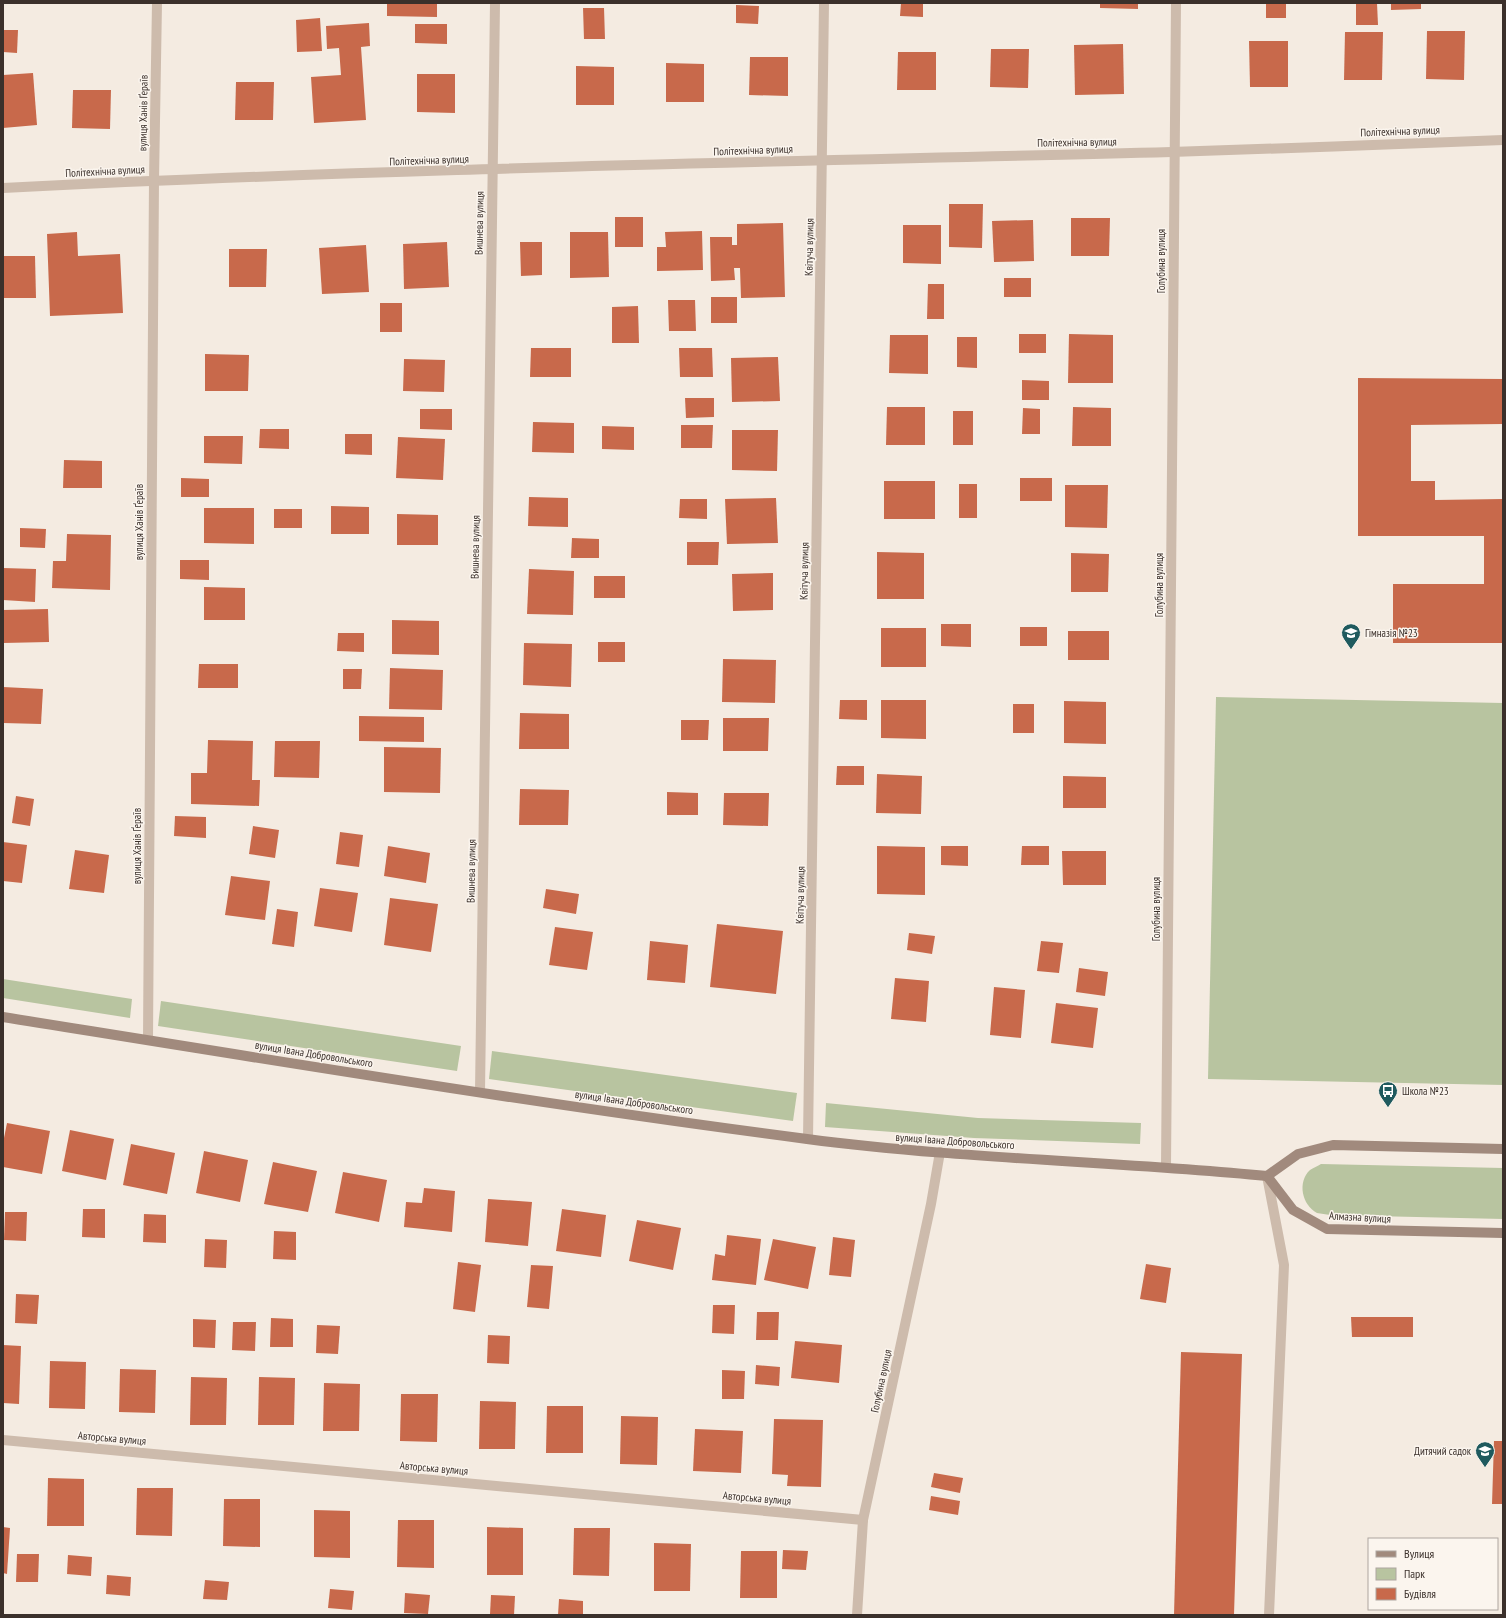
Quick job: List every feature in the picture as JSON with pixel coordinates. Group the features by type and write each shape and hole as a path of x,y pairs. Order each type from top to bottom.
{"street":[{"name":"вулиця Ханів Ґераїв","path":"148,1040 154,180 158,3"},
{"name":"Вишнева вулиця","path":"480,1092 495,3"},
{"name":"Квітуча вулиця","path":"808,1139 824,3"},
{"name":"Голубина вулиця","path":"1166,1166 1176,3"},
{"name":"Політехнічна вулиця","path":"3,188 154,180 822,160 1174,152 1503,140"},
{"name":"вулиця Івана Добровольського","path":"3,1017 480,1092 808,1139 940,1152 1166,1166 1266,1176"},
{"path":"1269,1615 1284,1265 1266,1176 1298,1154 1333,1145 1503,1149"},
{"name":"Голубина вулиця","path":"857,1615 864,1520 932,1204 940,1152"},
{"name":"Алмазна вулиця","path":"1266,1176 1293,1210 1327,1229 1503,1233"},
{"name":"Авторська вулиця","path":"3,1440 864,1520"}],"green space":[{"path":"1216,697 1503,703 1503,1085 1208,1079"},
{"path":"3,979 132,999 130,1018 3,998"},
{"path":"161,1001 461,1046 457,1071 158,1026"},
{"path":"492,1051 797,1093 793,1121 489,1079"},
{"path":"826,1103 978,1118 1141,1123 1140,1144 974,1138 825,1127"},
{"path":"1321,1164 1503,1168 1503,1219 1330,1215 1317,1213 1308,1205 1303,1193 1303,1187 1306,1175 1310,1170"}],"building":[{"path":"387,3 437,3 437,17 387,16"},
{"path":"901,3 923,3 923,17 900,16"},
{"path":"1100,3 1138,3 1138,9 1100,8"},
{"path":"1266,3 1286,3 1286,18 1266,18"},
{"path":"1356,3 1377,3 1378,25 1356,25"},
{"path":"1391,3 1421,3 1421,9 1391,10"},
{"path":"736,5 759,6 758,24 736,23"},
{"path":"583,8 604,8 605,39 584,39"},
{"path":"320,18 322,51 297,52 296,20"},
{"path":"369,23 370,46 361,47 366,120 314,123 311,77 341,75 339,48 327,49 326,26"},
{"path":"415,24 447,24 447,44 415,43"},
{"path":"3,30 18,30 17,53 3,52"},
{"path":"1427,31 1465,31 1464,80 1426,79"},
{"path":"1345,32 1383,32 1382,80 1344,80"},
{"path":"1249,41 1288,41 1288,87 1250,87"},
{"path":"1123,44 1124,94 1075,95 1074,45"},
{"path":"991,49 1029,49 1028,88 990,87"},
{"path":"898,52 936,52 936,90 897,90"},
{"path":"750,57 788,57 788,96 749,95"},
{"path":"666,63 704,64 704,102 666,102"},
{"path":"576,66 614,67 614,105 576,105"},
{"path":"33,73 37,125 3,128 3,75"},
{"path":"417,74 455,74 455,113 417,112"},
{"path":"236,82 274,82 273,120 235,120"},
{"path":"73,90 111,90 110,129 72,128"},
{"path":"949,204 983,204 982,248 949,247"},
{"path":"615,217 643,217 643,247 615,247"},
{"path":"1071,218 1110,218 1109,256 1071,256"},
{"path":"1033,220 1034,261 994,262 992,221"},
{"path":"783,223 785,297 741,298 740,268 734,268 735,280 711,281 710,237 732,237 732,245 737,245 737,224"},
{"path":"903,225 941,225 941,264 903,263"},
{"path":"702,231 703,270 657,271 657,247 666,247 665,232"},
{"path":"77,232 78,256 120,254 123,313 50,316 47,234"},
{"path":"570,232 608,232 609,277 570,278"},
{"path":"447,242 449,287 404,289 403,244"},
{"path":"520,242 542,242 542,275 521,276"},
{"path":"366,245 369,292 322,294 319,248"},
{"path":"229,249 267,249 266,287 229,287"},
{"path":"3,256 35,256 36,298 3,298"},
{"path":"1004,278 1031,278 1031,297 1004,297"},
{"path":"928,284 944,284 944,319 927,319"},
{"path":"711,297 737,297 737,323 711,323"},
{"path":"668,300 695,300 696,331 669,331"},
{"path":"380,303 402,303 402,332 380,332"},
{"path":"638,306 639,343 612,343 612,307"},
{"path":"1019,334 1046,334 1046,353 1019,353"},
{"path":"1069,334 1113,335 1113,383 1068,383"},
{"path":"890,335 928,335 928,374 889,373"},
{"path":"957,337 977,337 977,368 957,367"},
{"path":"531,348 571,348 571,377 530,377"},
{"path":"679,348 712,348 713,377 680,377"},
{"path":"205,354 249,355 248,391 205,391"},
{"path":"778,357 780,401 732,402 731,358"},
{"path":"404,359 445,360 444,392 403,391"},
{"path":"1358,378 1503,379 1503,424 1411,425 1411,481 1435,481 1435,500 1503,499 1503,643 1393,643 1393,584 1484,584 1484,536 1358,536"},
{"path":"1022,380 1049,381 1049,400 1022,400"},
{"path":"685,398 714,398 714,417 686,418"},
{"path":"887,407 925,407 925,445 886,445"},
{"path":"1073,407 1111,408 1111,446 1072,446"},
{"path":"1023,408 1040,409 1040,434 1022,434"},
{"path":"420,409 452,409 452,430 420,429"},
{"path":"953,411 973,411 973,445 953,445"},
{"path":"533,422 574,423 574,453 532,452"},
{"path":"681,425 713,425 712,448 681,448"},
{"path":"602,426 634,427 634,450 602,449"},
{"path":"260,429 289,429 289,449 259,448"},
{"path":"732,430 778,430 777,471 732,470"},
{"path":"345,434 372,434 372,455 345,454"},
{"path":"204,436 243,436 242,464 204,463"},
{"path":"398,437 445,439 443,480 396,478"},
{"path":"64,460 102,461 102,488 63,488"},
{"path":"181,478 209,479 209,497 181,497"},
{"path":"1020,478 1052,478 1052,501 1020,501"},
{"path":"884,481 935,481 935,519 884,519"},
{"path":"959,484 977,484 977,518 959,518"},
{"path":"1065,485 1108,485 1107,528 1065,527"},
{"path":"529,497 568,498 568,527 528,526"},
{"path":"776,498 778,543 727,544 725,499"},
{"path":"680,499 707,499 707,519 679,518"},
{"path":"331,506 369,507 369,534 331,534"},
{"path":"204,508 254,508 254,544 204,543"},
{"path":"274,509 302,509 302,528 274,528"},
{"path":"397,514 438,515 438,545 397,545"},
{"path":"20,528 46,529 45,548 20,547"},
{"path":"67,534 111,535 110,590 52,588 53,561 66,561"},
{"path":"572,538 599,539 599,558 571,558"},
{"path":"687,542 719,542 718,565 687,565"},
{"path":"877,552 924,553 924,599 877,599"},
{"path":"1071,553 1109,554 1108,592 1071,592"},
{"path":"180,560 209,560 209,580 180,579"},
{"path":"3,568 36,569 35,602 3,600"},
{"path":"529,569 574,571 573,615 527,614"},
{"path":"773,573 773,610 733,611 732,574"},
{"path":"594,576 625,576 625,598 594,598"},
{"path":"204,587 245,588 245,620 204,620"},
{"path":"48,609 49,642 3,643 3,610"},
{"path":"392,620 439,621 439,655 392,654"},
{"path":"941,624 971,624 971,647 941,646"},
{"path":"1020,627 1047,627 1047,646 1020,646"},
{"path":"881,628 926,628 926,667 881,667"},
{"path":"1068,631 1109,631 1109,660 1068,660"},
{"path":"338,633 364,633 364,652 337,651"},
{"path":"598,642 625,642 625,662 598,662"},
{"path":"524,643 572,644 571,687 523,685"},
{"path":"723,659 776,660 775,703 722,702"},
{"path":"199,664 238,664 238,688 198,688"},
{"path":"390,668 443,670 442,710 389,709"},
{"path":"343,669 362,669 361,689 343,689"},
{"path":"3,687 43,689 41,724 3,723"},
{"path":"840,700 867,700 867,720 839,719"},
{"path":"881,700 926,700 926,739 881,738"},
{"path":"1064,701 1106,702 1106,744 1064,743"},
{"path":"1013,704 1034,704 1034,733 1013,733"},
{"path":"520,713 569,714 569,749 519,749"},
{"path":"359,716 424,717 424,742 359,741"},
{"path":"723,718 769,718 768,751 723,751"},
{"path":"681,720 709,720 708,740 681,740"},
{"path":"208,740 253,741 252,780 260,780 259,806 191,804 191,773 207,773"},
{"path":"275,741 320,741 319,778 274,777"},
{"path":"384,747 441,748 440,793 384,792"},
{"path":"837,766 864,766 864,785 836,785"},
{"path":"877,774 922,776 921,814 876,813"},
{"path":"1063,776 1106,777 1106,808 1063,808"},
{"path":"520,789 569,790 568,825 519,825"},
{"path":"667,792 698,793 698,815 667,815"},
{"path":"724,793 769,793 768,826 723,825"},
{"path":"16,796 34,799 30,826 12,823"},
{"path":"175,816 206,817 206,838 174,836"},
{"path":"253,826 279,830 275,858 249,854"},
{"path":"340,832 363,835 359,867 336,864"},
{"path":"3,842 27,845 22,883 3,881"},
{"path":"388,846 430,853 426,883 384,876"},
{"path":"877,846 925,847 925,895 877,894"},
{"path":"941,846 968,846 968,866 941,865"},
{"path":"1022,846 1049,846 1049,865 1021,865"},
{"path":"75,850 109,855 104,893 69,889"},
{"path":"1062,851 1106,851 1106,885 1063,885"},
{"path":"231,876 270,881 265,920 225,915"},
{"path":"320,888 358,893 352,932 314,926"},
{"path":"546,889 579,894 576,914 543,908"},
{"path":"390,898 438,904 431,952 384,945"},
{"path":"277,909 298,912 294,947 272,944"},
{"path":"717,924 783,931 776,994 710,987"},
{"path":"555,927 593,932 587,970 549,965"},
{"path":"909,933 935,936 932,954 907,950"},
{"path":"650,941 688,945 685,983 647,980"},
{"path":"1041,941 1063,943 1059,973 1037,971"},
{"path":"1079,968 1108,972 1105,996 1076,992"},
{"path":"895,978 929,981 926,1022 891,1019"},
{"path":"994,987 1025,990 1021,1038 990,1035"},
{"path":"1056,1003 1098,1008 1093,1048 1051,1043"},
{"path":"7,1123 50,1131 42,1174 3,1167 3,1143"},
{"path":"70,1130 114,1139 106,1180 62,1171"},
{"path":"131,1144 175,1153 167,1194 123,1185"},
{"path":"204,1151 248,1160 240,1202 196,1193"},
{"path":"273,1162 317,1171 308,1212 264,1204"},
{"path":"343,1172 387,1180 379,1222 335,1213"},
{"path":"424,1188 455,1191 452,1232 404,1227 406,1202 422,1203"},
{"path":"488,1199 532,1202 528,1246 485,1242"},
{"path":"83,1209 105,1209 105,1238 82,1237"},
{"path":"562,1209 606,1215 601,1257 556,1251"},
{"path":"5,1212 27,1212 26,1241 4,1240"},
{"path":"144,1214 166,1215 166,1243 143,1242"},
{"path":"637,1220 681,1228 673,1270 629,1261"},
{"path":"274,1231 296,1232 296,1260 273,1259"},
{"path":"727,1235 761,1239 756,1285 712,1280 715,1254 725,1256"},
{"path":"833,1237 855,1240 851,1277 829,1275"},
{"path":"205,1239 227,1240 226,1268 204,1267"},
{"path":"773,1239 816,1247 808,1289 764,1280"},
{"path":"458,1262 481,1265 475,1312 453,1309"},
{"path":"1146,1264 1171,1268 1166,1303 1140,1299"},
{"path":"531,1265 553,1266 549,1309 527,1307"},
{"path":"16,1294 39,1295 37,1324 15,1323"},
{"path":"713,1305 735,1305 734,1334 712,1333"},
{"path":"757,1312 779,1312 778,1340 756,1340"},
{"path":"1351,1317 1413,1317 1413,1337 1352,1337"},
{"path":"271,1318 293,1319 293,1347 270,1347"},
{"path":"193,1319 216,1320 215,1348 193,1347"},
{"path":"233,1322 256,1322 255,1351 232,1350"},
{"path":"317,1325 340,1326 338,1354 316,1353"},
{"path":"488,1335 510,1336 509,1364 487,1363"},
{"path":"795,1341 842,1345 839,1383 791,1378"},
{"path":"3,1345 21,1346 19,1404 3,1403"},
{"path":"1181,1352 1242,1354 1234,1615 1174,1615"},
{"path":"50,1361 86,1362 85,1409 49,1408"},
{"path":"756,1365 780,1367 779,1386 755,1384"},
{"path":"120,1369 156,1370 155,1413 119,1412"},
{"path":"722,1370 745,1371 744,1399 722,1399"},
{"path":"191,1377 227,1378 226,1425 190,1425"},
{"path":"259,1377 295,1378 294,1425 258,1425"},
{"path":"324,1383 360,1384 359,1431 323,1431"},
{"path":"401,1394 438,1394 437,1442 400,1441"},
{"path":"480,1401 516,1402 515,1449 479,1449"},
{"path":"547,1406 583,1406 583,1453 546,1453"},
{"path":"621,1416 658,1417 657,1465 620,1464"},
{"path":"774,1419 823,1420 821,1487 787,1486 788,1475 772,1474"},
{"path":"695,1429 743,1431 741,1473 693,1471"},
{"path":"1494,1441 1503,1441 1503,1504 1492,1504"},
{"path":"934,1473 963,1478 960,1493 931,1487"},
{"path":"48,1478 84,1479 84,1526 47,1526"},
{"path":"137,1488 173,1488 172,1536 136,1535"},
{"path":"931,1496 960,1501 958,1515 929,1510"},
{"path":"224,1499 260,1499 260,1547 223,1546"},
{"path":"314,1510 350,1511 350,1558 314,1557"},
{"path":"398,1520 434,1520 434,1568 397,1567"},
{"path":"3,1527 10,1528 7,1574 3,1573"},
{"path":"487,1527 523,1528 523,1575 487,1575"},
{"path":"574,1528 610,1528 609,1576 573,1575"},
{"path":"654,1543 691,1544 690,1591 654,1591"},
{"path":"783,1550 808,1551 806,1570 782,1569"},
{"path":"741,1551 777,1551 777,1598 740,1598"},
{"path":"17,1554 39,1554 38,1582 16,1582"},
{"path":"68,1555 92,1557 91,1576 67,1574"},
{"path":"107,1575 131,1577 130,1596 106,1594"},
{"path":"205,1580 229,1582 227,1600 203,1599"},
{"path":"330,1589 354,1591 352,1610 328,1608"},
{"path":"405,1593 430,1595 428,1614 404,1613"},
{"path":"491,1595 515,1596 514,1615 490,1614"},
{"path":"559,1599 583,1601 583,1615 558,1615"}],"place":[{"name":"Гімназія №23","path":"1351,650"},
{"name":"Школа №23","path":"1388,1108"},
{"name":"Дитячий садок","path":"1485,1468"}]}
